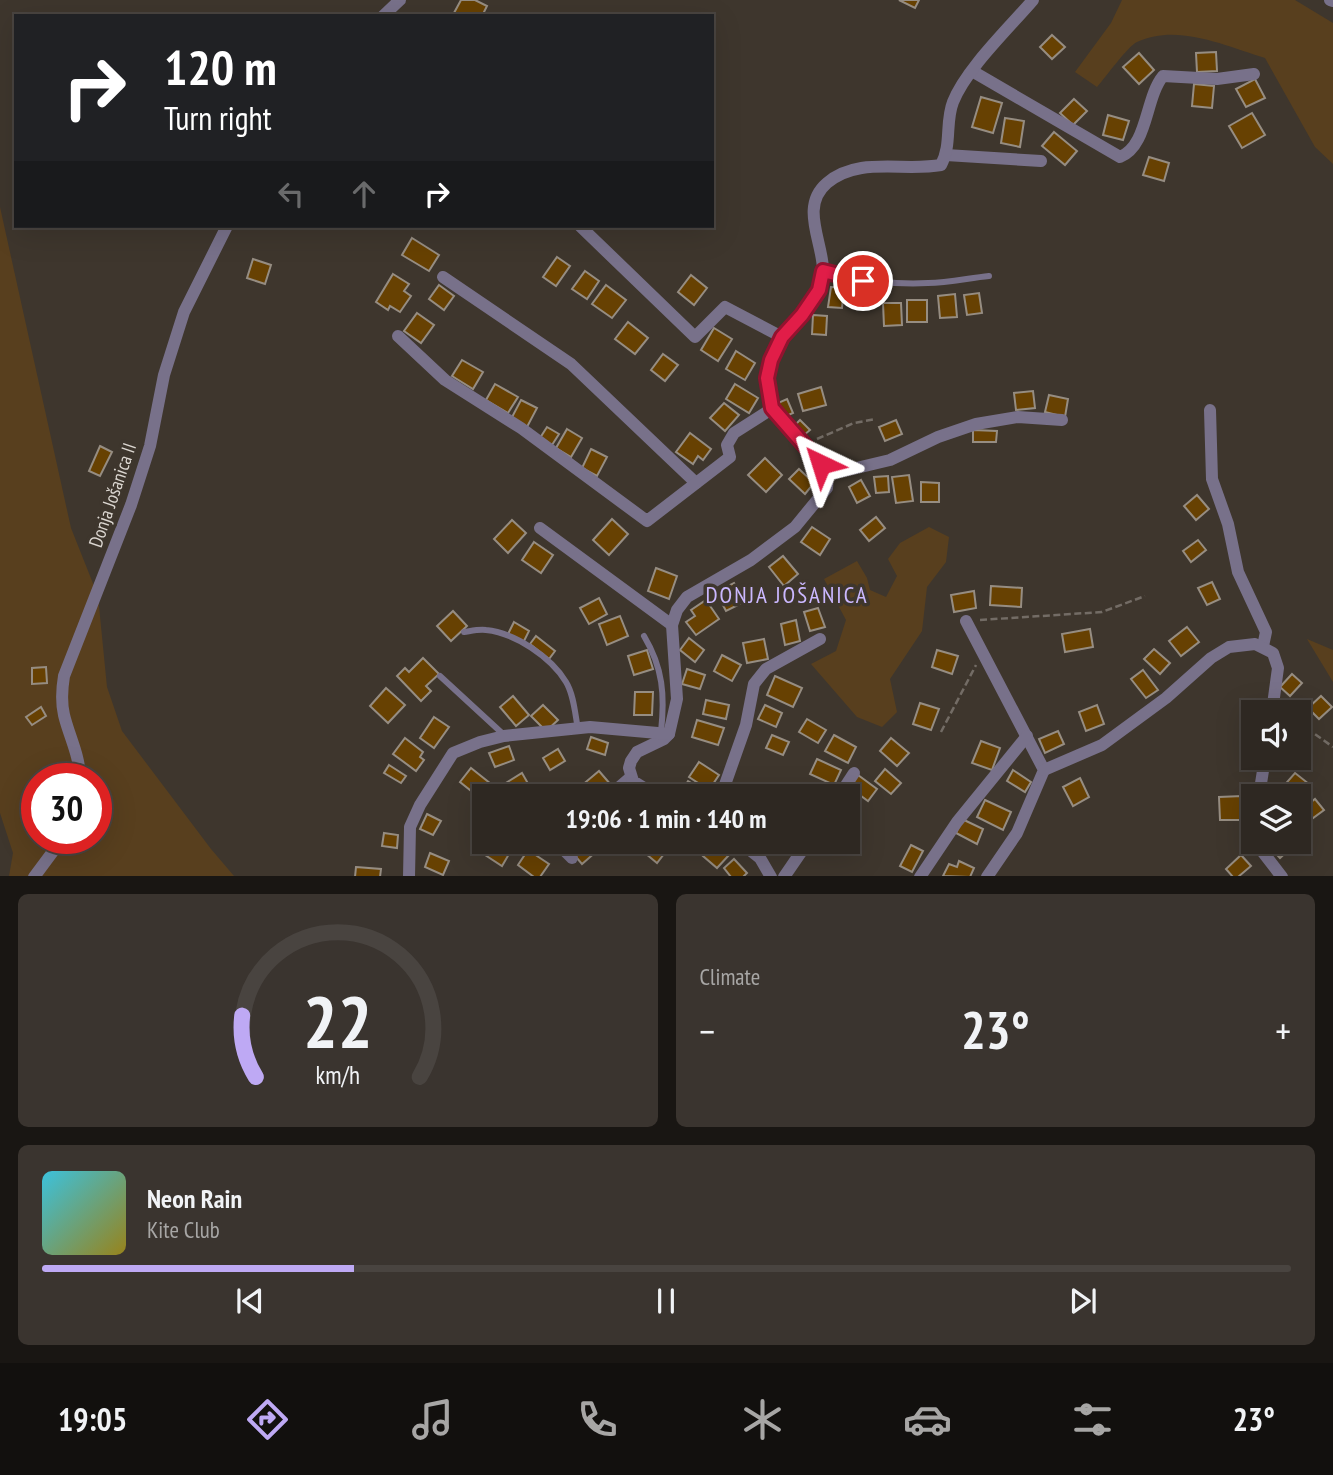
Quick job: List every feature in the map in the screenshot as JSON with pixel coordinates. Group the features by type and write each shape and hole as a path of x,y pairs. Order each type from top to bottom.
{"street":[{"path":"385,14 400,0"},
{"path":"631,777 631,761 637,752 664,739 677,699 672,625 677,610 687,597 751,560 795,527 827,488 824,469 772,408 767,378 771,360 782,337 802,315 819,290 823,271 814,225 814,209 819,194 825,185 850,170 941,165 946,155 953,103 972,71 1033,0"},
{"path":"972,71 1120,157 1129,154 1135,146 1155,90 1163,76 1217,79 1254,74"},
{"path":"946,155 1041,161"},
{"name":"Donja Jošanica II","path":"77,763 71,732 64,715 64,676 131,505 150,446 164,375 184,312 226,228"},
{"path":"582,228 695,337 726,307 782,337"},
{"path":"443,276 571,364 696,484"},
{"path":"398,335 445,380 521,428 647,521 730,457 727,445 734,433 772,408"},
{"path":"1210,410 1212,479 1228,524 1238,572 1266,632 1263,646"},
{"path":"824,469 890,460 938,437 976,424 1018,417 1062,420"},
{"path":"540,527 672,625"},
{"path":"966,621 1044,770"},
{"path":"725,784 746,724 754,684 766,669 820,639"},
{"path":"988,876 1017,833 1044,770 1101,745 1166,698 1212,658 1229,647 1255,644 1273,653 1278,668 1274,700"},
{"path":"409,876 410,827 420,804 453,753 504,736 590,727 665,733"},
{"path":"921,876 957,822 1027,736"},
{"path":"847,784 854,773"},
{"path":"623,784 631,777"},
{"path":"631,777 641,784"},
{"path":"35,876 51,854"},
{"path":"568,854 572,858"},
{"path":"755,854 770,876"},
{"path":"786,876 800,854"},
{"path":"1265,854 1281,876"}],"lane":[{"path":"823,271 863,281 892,283 929,283 989,276"},
{"path":"464,632 485,630 504,634 527,646 554,666 567,683 579,729"},
{"path":"644,636 656,655 660,669 665,733"},
{"path":"440,676 504,736"}],"path":[{"path":"804,445 854,423 876,419"},
{"path":"966,621 1102,612 1145,596"},
{"path":"941,732 983,653"},
{"path":"1311,731 1333,747"}],"shaded area":[{"path":"1122,0 1295,0 1333,23 1333,164 1315,147 1265,58 1201,38 1169,35 1137,42 1097,87 1075,72 1111,23"},
{"path":"0,207 71,528 98,596 107,687 122,731 234,876 9,876 13,853 0,813"},
{"path":"929,527 949,537 946,562 927,587 922,631 890,679 897,712 882,727 857,717 811,664 836,651 846,620 824,579 857,561 867,578 870,590 886,597 897,576 888,559 900,543"},
{"path":"1307,639 1333,650 1333,682"}],"building":[{"path":"461,0 475,0 487,6 483,14 454,13"},
{"path":"899,0 919,0 915,8"},
{"path":"1052,35 1065,47 1052,59 1040,47"},
{"path":"1216,52 1217,71 1197,72 1196,53"},
{"path":"1139,53 1154,70 1139,84 1123,67"},
{"path":"1255,79 1265,98 1246,107 1236,89"},
{"path":"1194,84 1214,86 1212,108 1192,106"},
{"path":"981,97 1002,103 993,133 972,127"},
{"path":"1074,99 1087,111 1073,125 1060,113"},
{"path":"1252,113 1265,135 1242,148 1229,126"},
{"path":"1108,115 1129,121 1123,140 1103,135"},
{"path":"1005,118 1024,121 1020,147 1001,143"},
{"path":"1054,132 1077,151 1065,165 1042,146"},
{"path":"1149,157 1169,163 1164,181 1143,175"},
{"path":"412,238 439,255 429,271 402,255"},
{"path":"557,257 570,266 556,286 543,277"},
{"path":"253,259 271,265 265,284 247,278"},
{"path":"585,271 599,281 587,299 572,289"},
{"path":"393,274 409,284 404,291 411,296 400,312 390,306 388,310 376,302"},
{"path":"691,275 707,288 694,305 678,292"},
{"path":"439,285 454,296 444,310 429,299"},
{"path":"606,285 626,300 612,318 592,304"},
{"path":"831,287 844,288 842,308 828,307"},
{"path":"979,293 982,313 967,315 964,295"},
{"path":"955,294 957,317 940,318 938,296"},
{"path":"907,300 927,300 927,322 907,322"},
{"path":"883,303 901,303 902,325 884,326"},
{"path":"417,313 434,325 421,343 404,331"},
{"path":"813,315 827,316 826,335 812,334"},
{"path":"628,322 648,338 635,354 615,339"},
{"path":"714,328 732,339 718,361 701,350"},
{"path":"736,351 755,363 745,380 726,369"},
{"path":"663,354 678,365 665,381 651,370"},
{"path":"462,360 483,372 473,389 452,376"},
{"path":"495,384 518,397 508,413 486,400"},
{"path":"735,384 758,398 749,413 726,399"},
{"path":"821,387 826,405 803,411 798,394"},
{"path":"1033,391 1035,408 1016,410 1014,393"},
{"path":"1049,395 1068,399 1065,417 1045,412"},
{"path":"787,399 793,413 784,417 778,403"},
{"path":"521,400 537,408 527,427 511,419"},
{"path":"724,403 739,415 725,431 710,418"},
{"path":"800,420 810,430 804,435 794,426"},
{"path":"896,420 902,434 885,441 879,427"},
{"path":"547,427 559,434 552,445 540,438"},
{"path":"567,429 582,438 571,457 556,448"},
{"path":"973,430 997,431 996,442 973,442"},
{"path":"690,433 711,449 703,460 698,456 693,464 676,452"},
{"path":"100,446 112,452 100,476 89,471"},
{"path":"591,449 607,457 597,476 582,468"},
{"path":"765,458 782,475 766,492 748,475"},
{"path":"799,469 814,483 805,494 789,479"},
{"path":"909,475 913,501 896,503 892,477"},
{"path":"888,476 889,492 876,493 874,477"},
{"path":"861,480 870,496 857,503 849,487"},
{"path":"921,482 939,483 939,502 921,502"},
{"path":"1197,495 1209,509 1196,520 1184,506"},
{"path":"876,517 885,528 869,541 860,530"},
{"path":"612,519 628,534 609,555 593,540"},
{"path":"512,520 526,533 508,553 494,539"},
{"path":"812,527 830,539 820,555 801,542"},
{"path":"1198,540 1206,550 1191,562 1183,551"},
{"path":"534,542 553,555 541,573 522,560"},
{"path":"783,556 798,574 784,586 769,567"},
{"path":"656,568 677,576 669,599 648,591"},
{"path":"1212,582 1220,599 1207,605 1198,588"},
{"path":"734,583 744,602 726,611 716,592"},
{"path":"991,586 1022,588 1021,607 990,605"},
{"path":"974,591 976,608 954,612 951,595"},
{"path":"599,598 607,614 589,624 580,608"},
{"path":"706,600 719,619 696,635 686,622 695,616 691,610"},
{"path":"818,608 825,627 810,631 804,612"},
{"path":"453,611 467,626 451,641 437,626"},
{"path":"620,616 628,636 607,645 599,624"},
{"path":"796,620 800,641 785,645 781,624"},
{"path":"514,622 529,631 523,643 508,634"},
{"path":"1187,627 1199,642 1181,656 1169,641"},
{"path":"1090,629 1093,647 1065,652 1062,634"},
{"path":"536,636 555,651 549,659 530,644"},
{"path":"689,638 704,650 695,662 680,650"},
{"path":"764,639 768,659 747,663 743,643"},
{"path":"1154,649 1170,663 1160,674 1144,659"},
{"path":"647,650 653,669 634,675 628,656"},
{"path":"937,650 958,656 952,674 932,667"},
{"path":"722,655 741,665 732,681 714,671"},
{"path":"423,658 439,674 426,686 431,691 421,701 397,676 405,668 409,672"},
{"path":"46,667 47,683 32,684 32,668"},
{"path":"687,669 705,675 700,689 682,684"},
{"path":"1143,670 1158,690 1146,698 1131,679"},
{"path":"1292,674 1302,683 1290,696 1280,687"},
{"path":"775,676 802,688 793,707 767,695"},
{"path":"386,688 405,705 388,723 370,706"},
{"path":"635,692 653,692 652,715 634,715"},
{"path":"513,696 529,715 516,726 500,707"},
{"path":"1321,696 1332,707 1319,719 1311,711 1311,705"},
{"path":"706,700 729,705 726,719 703,714"},
{"path":"920,703 939,709 931,730 913,724"},
{"path":"543,705 558,720 546,731 531,716"},
{"path":"765,705 782,713 776,727 758,719"},
{"path":"1097,705 1104,724 1086,731 1079,712"},
{"path":"41,707 46,716 32,725 26,717"},
{"path":"434,717 449,727 434,748 420,738"},
{"path":"807,719 826,730 818,743 799,732"},
{"path":"697,720 724,728 718,745 692,737"},
{"path":"1058,731 1064,744 1045,753 1039,739"},
{"path":"772,735 789,742 783,755 766,748"},
{"path":"834,735 856,747 848,763 825,751"},
{"path":"591,737 608,743 605,755 587,749"},
{"path":"405,738 423,752 420,757 424,760 416,771 393,754"},
{"path":"891,738 909,753 897,766 880,751"},
{"path":"981,741 1000,748 992,770 972,763"},
{"path":"509,746 514,760 495,767 489,753"},
{"path":"558,749 565,761 550,770 543,758"},
{"path":"817,759 841,770 834,784 810,774"},
{"path":"699,762 719,775 713,784 700,784 689,777"},
{"path":"389,765 406,776 401,783 384,773"},
{"path":"471,768 491,784 472,784 472,792 460,782"},
{"path":"885,769 901,783 891,794 875,781"},
{"path":"1013,770 1031,782 1025,792 1007,781"},
{"path":"599,771 610,784 583,784"},
{"path":"522,773 528,784 504,784"},
{"path":"1295,773 1309,784 1285,784"},
{"path":"858,775 877,789 868,801 860,795 860,784 851,784"},
{"path":"1080,778 1089,797 1073,806 1063,787"},
{"path":"1241,796 1241,820 1220,820 1219,797"},
{"path":"1315,799 1324,810 1311,820 1311,802"},
{"path":"985,800 1011,812 1003,830 977,817"},
{"path":"427,814 441,821 433,835 420,829"},
{"path":"962,819 983,829 977,844 956,833"},
{"path":"384,833 398,835 397,848 382,846"},
{"path":"911,845 923,851 912,872 900,866"},
{"path":"430,853 449,861 443,875 425,867"},
{"path":"484,854 509,854 502,866"},
{"path":"525,854 534,854 549,864 541,876 533,876 518,865"},
{"path":"573,854 594,854 582,864"},
{"path":"646,854 664,854 657,863"},
{"path":"705,854 729,855 717,868 703,856"},
{"path":"1241,855 1251,866 1239,876 1232,876 1226,869"},
{"path":"734,859 747,873 744,876 730,876 724,868"},
{"path":"959,861 974,868 970,876 943,876 949,864 957,867"},
{"path":"356,867 381,869 380,876 355,876"}],"district":[{"name":"DONJA JOŠANICA","path":"787,595"}],"route":[{"path":"821,464 772,408 767,378 771,360 782,337 802,315 819,290 823,271 863,281"}]}
